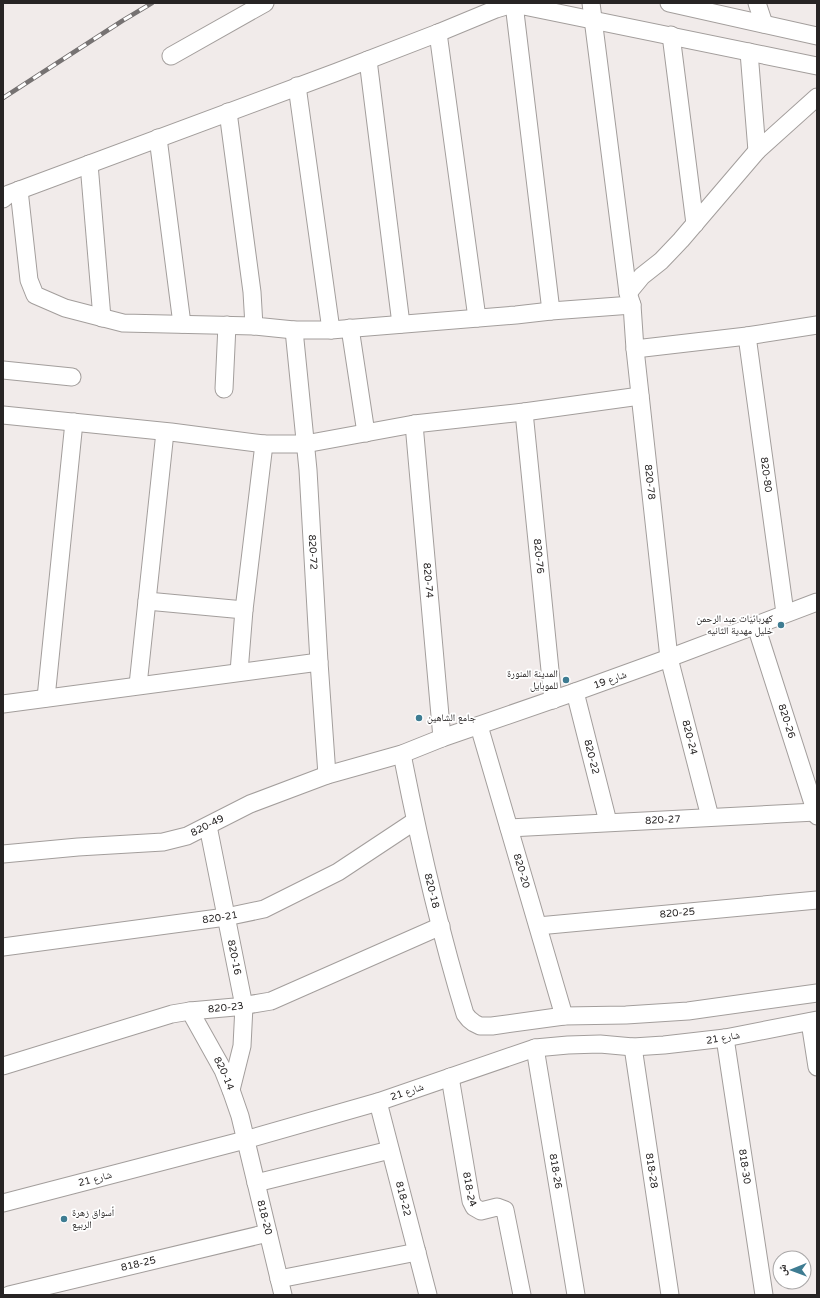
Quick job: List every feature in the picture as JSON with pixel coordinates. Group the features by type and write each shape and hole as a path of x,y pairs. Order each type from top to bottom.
{"street":[{"path":"171,56 265,3"},
{"path":"478,3 496,9"},
{"path":"515,3 551,310"},
{"path":"3,199 9,194 438,34 496,9 515,3 592,11 671,35 817,66"},
{"path":"757,3 764,24"},
{"path":"675,4 817,36"},
{"name":"820-78","path":"592,11 630,299 669,658"},
{"path":"438,34 477,318"},
{"path":"671,35 695,224"},
{"path":"749,52 757,151"},
{"path":"368,60 401,324"},
{"path":"298,86 331,330"},
{"path":"20,190 29,280 35,295 64,308 123,323 227,325 294,330 331,330 477,318 551,310 630,299 642,276 661,261 695,224 757,151 817,97"},
{"path":"228,112 252,292 254,326"},
{"path":"158,138 182,324"},
{"path":"90,164 102,318"},
{"path":"224,390 227,325"},
{"path":"635,349 747,336 817,325"},
{"path":"350,328 366,433"},
{"name":"820-72","path":"294,330 308,470 327,775"},
{"name":"820-80","path":"747,336 785,613"},
{"path":"3,370 72,377"},
{"path":"3,415 264,444 305,444 414,424 524,412 640,396"},
{"name":"820-76","path":"524,412 553,700"},
{"path":"46,698 74,422"},
{"name":"820-74","path":"414,424 442,738"},
{"path":"138,685 165,432"},
{"path":"240,672 244,610 264,444"},
{"path":"147,601 244,610"},
{"name":"شارع 19","path":"402,754 442,738 669,658 817,602"},
{"name":"820-26","path":"756,626 816,814"},
{"name":"820-24","path":"669,658 710,817"},
{"path":"3,704 319,662"},
{"name":"820-22","path":"575,692 608,822"},
{"name":"820-20","path":"479,726 564,1016"},
{"name":"820-49","path":"3,854 78,847 163,842 187,836 250,804 327,775 402,754"},
{"name":"820-18","path":"402,754 415,821 465,1014 474,1023 480,1026 492,1026 564,1016"},
{"name":"820-27","path":"509,828 710,817 816,814"},
{"name":"820-21","path":"3,947 226,916 264,909 338,872 415,821"},
{"name":"820-16","path":"208,826 244,1006 242,1046 232,1090"},
{"name":"820-25","path":"538,926 817,900"},
{"name":"820-23","path":"3,1066 172,1014 264,1004 279,999 441,926"},
{"path":"564,1016 634,1015 688,1011 817,993"},
{"name":"820-14","path":"190,1011 223,1070 232,1090 245,1140"},
{"path":"813,1021 817,1067"},
{"name":"شارع 21","path":"3,1203 245,1140 378,1102 535,1048 568,1044 600,1044 633,1047 672,1045 725,1038 813,1021"},
{"name":"818-30","path":"725,1038 764,1295"},
{"name":"818-28","path":"633,1047 670,1295"},
{"name":"818-26","path":"535,1048 576,1295"},
{"name":"818-24","path":"450,1077 471,1201 474,1207 481,1211 497,1207 505,1210 508,1216 522,1295"},
{"name":"818-22","path":"378,1102 428,1295"},
{"name":"818-20","path":"245,1140 281,1287"},
{"path":"256,1183 390,1150"},
{"name":"818-25","path":"9,1295 268,1233"},
{"path":"281,1287 416,1252"}],"railway":[{"path":"3,98 152,3"}],"place":[{"name":"كهربائيات عبد الرحمن خليل مهدية الثانيه","path":"781,625"},
{"name":"المدينة المنورة للموبايل","path":"566,680"},
{"name":"جامع الشاهين","path":"419,718"},
{"name":"أسواق زهرة الربيع","path":"64,1219"}]}
